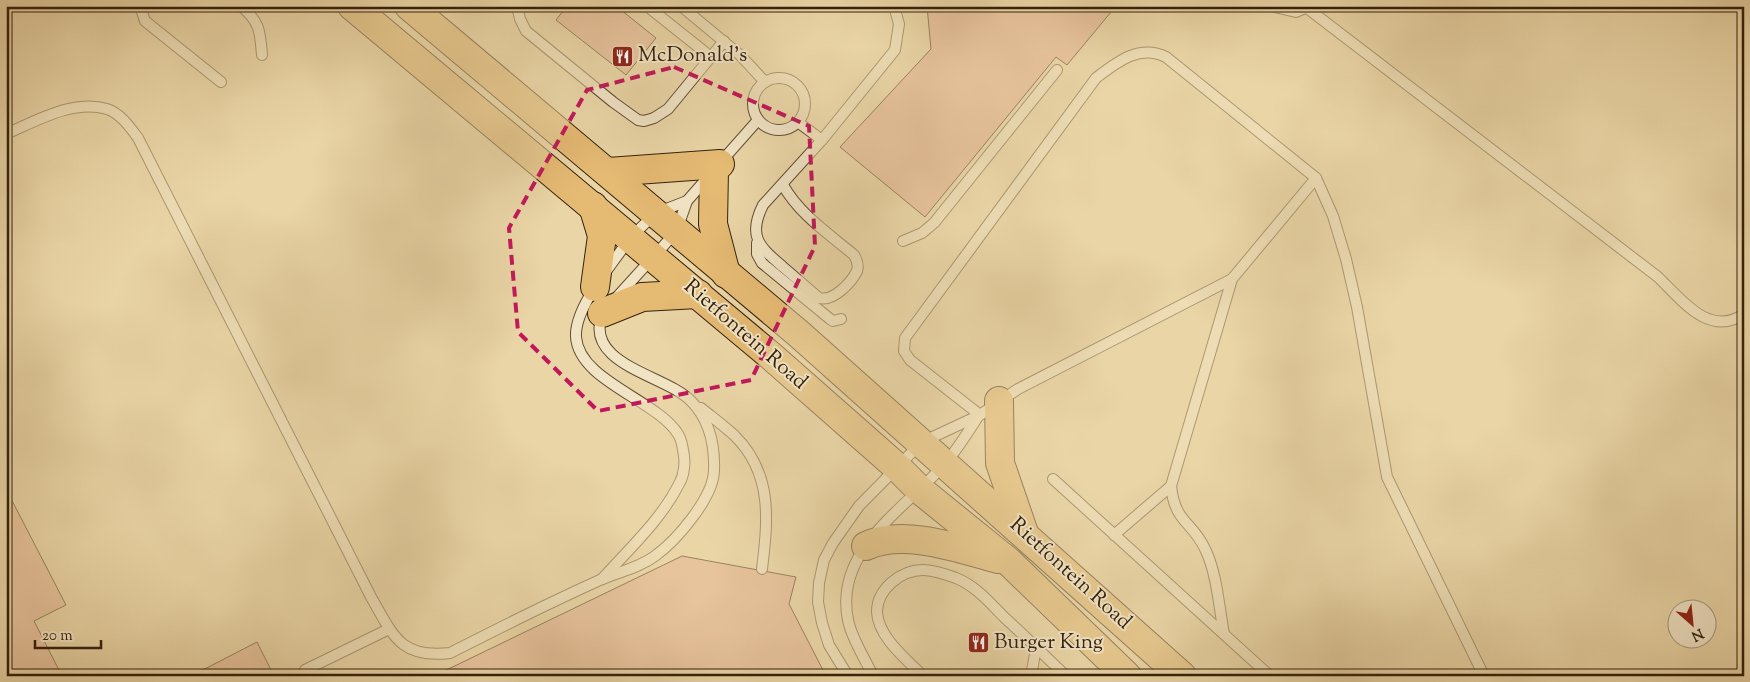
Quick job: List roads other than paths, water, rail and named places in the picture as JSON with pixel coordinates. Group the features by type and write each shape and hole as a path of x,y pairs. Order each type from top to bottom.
{"main road":[{"name":"Rietfontein Road","path":"352,6 631,237 897,467 920,490 1009,562 1127,676"},
{"name":"Rietfontein Road","path":"409,6 799,334 1182,676"},
{"path":"608,172 717,167 713,224 726,274"},
{"path":"593,206 602,236 595,287"},
{"path":"602,313 642,297 698,294"},
{"path":"990,408 1000,463 1024,533"},
{"path":"866,546 896,540 934,541 1009,562"}],"lane":[{"path":"140,6 145,21 221,82"},
{"path":"241,6 258,24 262,55"},
{"path":"517,6 520,19 526,31 638,120 654,118 668,109 724,41"},
{"path":"647,6 711,57"},
{"path":"681,6 740,55 765,82"},
{"path":"841,319 833,321 830,319 762,263 757,254 755,229 763,205 822,140 895,50 899,24 894,6"},
{"path":"1271,6 1296,12 1308,7 1658,277 1701,317 1711,321 1728,322 1744,314"},
{"path":"990,408 910,360 904,351 905,338 1096,78 1116,63 1136,53 1149,52 1166,57 1316,178 1333,216 1346,260 1357,307 1387,477 1484,676"},
{"path":"903,241 922,233 934,223 1057,70"},
{"path":"773,78 789,79 802,90 806,106 799,122 791,128 773,130 758,120 753,103 754,94 765,82 773,78"},
{"path":"6,134 65,110 88,106 108,109 126,122 138,138 296,452 389,630 407,647 428,655 450,653 601,580 640,566 656,556 700,508 709,490 714,473 713,438 706,421 690,400"},
{"path":"758,120 687,201 676,232 602,313 599,333 605,346 615,357 632,369 662,382 690,400 735,436 759,472 765,493 768,522 762,569"},
{"path":"799,122 822,140"},
{"path":"848,676 829,645 818,602 818,583 833,542 860,506 922,442 990,408 1018,389 1232,279 1316,178"},
{"path":"757,239 762,250 819,298 826,300 833,297 856,271 858,262 854,255 802,211 791,200 783,185"},
{"path":"601,580 659,516 681,480 684,461 683,446 673,428 650,407 627,394 594,368 582,354 576,335 581,312 595,287 631,237 656,213 687,201"},
{"path":"1224,634 1210,560 1199,539 1177,514 1172,502 1171,486 1232,279"},
{"path":"873,676 852,633 846,608 847,585 854,564 876,532 945,463 990,408"},
{"path":"1053,479 1270,676"},
{"path":"1114,535 1171,486"},
{"path":"923,676 892,644 882,628 877,612 882,593 892,582 905,573 922,570 938,572 971,586 1066,676"},
{"path":"305,670 389,630"},
{"path":"1030,676 1036,648"}],"place":[{"name":"McDonald's","path":"622,56"},
{"name":"Burger King","path":"978,643"}]}
